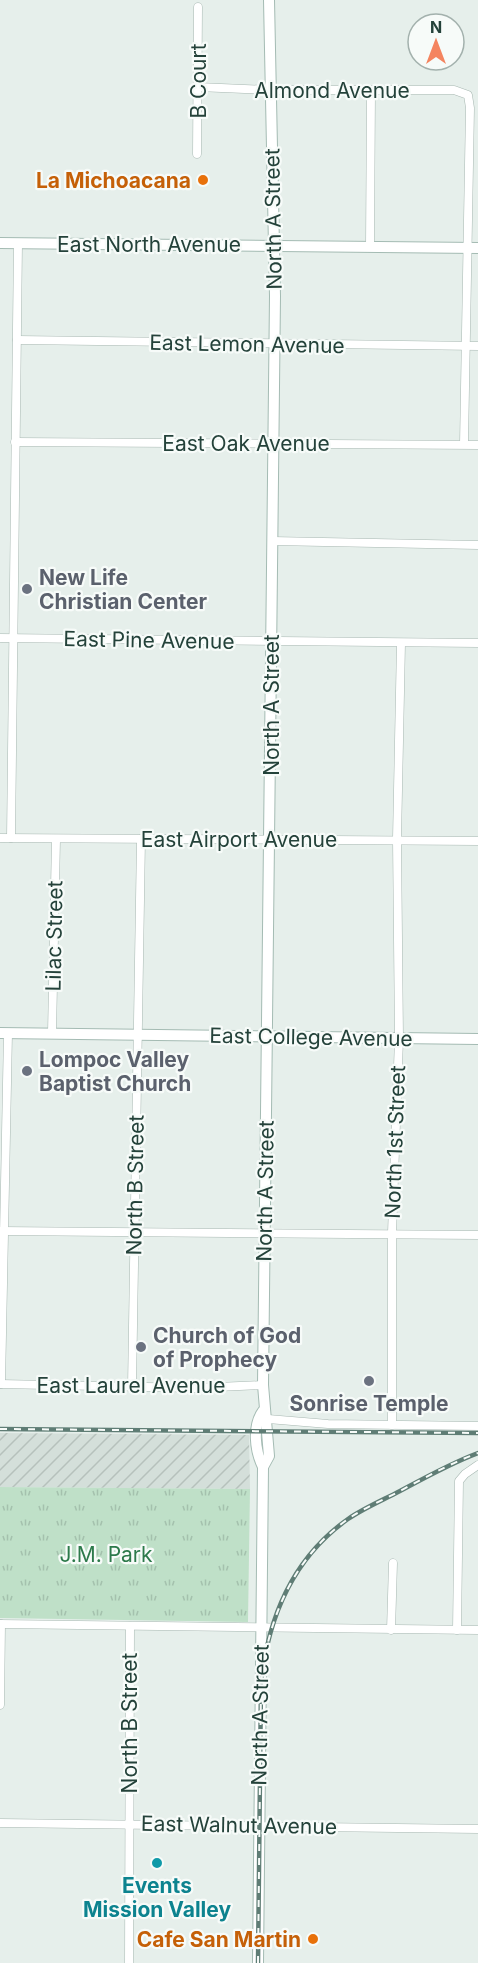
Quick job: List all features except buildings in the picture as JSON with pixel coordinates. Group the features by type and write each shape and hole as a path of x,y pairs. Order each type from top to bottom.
{"street":[{"name":"North A Street","path":"258,1963 263,1467 257,1455 257,1441 258,1419 266,1415 263,1385 274,345 269,0"},
{"name":"B Court","path":"197,154 198,7"},
{"name":"Almond Avenue","path":"198,87 465,92 470,98 473,248"},
{"path":"370,246 371,90"},
{"name":"East North Avenue","path":"0,243 274,244 473,248"},
{"path":"11,838 18,243"},
{"path":"464,444 465,346 473,248"},
{"name":"East Lemon Avenue","path":"17,340 478,346"},
{"name":"East Oak Avenue","path":"15,442 478,445"},
{"path":"272,541 478,545"},
{"name":"East Pine Avenue","path":"0,638 478,643"},
{"name":"North 1st Street","path":"392,1425 392,1233 399,1039 397,839 400,643"},
{"name":"East Airport Avenue","path":"0,838 478,840"},
{"name":"Lilac Street","path":"52,1033 56,839"},
{"name":"North B Street","path":"132,1387 141,839"},
{"path":"0,1384 4,1033"},
{"name":"East College Avenue","path":"4,1033 478,1039"},
{"path":"3,1231 478,1235"},
{"name":"East Laurel Avenue","path":"0,1384 132,1387 263,1385"},
{"path":"266,1415 317,1424 478,1426"},
{"path":"457,1630 459,1481 478,1465"},
{"path":"391,1630 393,1563"},
{"path":"0,1705 0,1624 478,1630"},
{"name":"North B Street","path":"129,1963 130,1626"},
{"name":"East Walnut Avenue","path":"0,1823 478,1829"}],"shaded area":[{"path":"0,1433 249,1435 250,1489 0,1487"}],"green space":[{"name":"J.M. Park","path":"0,1487 250,1489 248,1622 0,1618"}],"railway":[{"path":"0,1429 478,1433"},
{"path":"258,1963 261,1683 270,1635 286,1591 312,1552 348,1519 439,1470 478,1453"}],"place":[{"name":"La Michoacana","path":"203,180"},
{"name":"New Life Christian Center","path":"27,589"},
{"name":"Lompoc Valley Baptist Church","path":"27,1071"},
{"name":"Church of God of Prophecy","path":"141,1347"},
{"name":"Sonrise Temple","path":"369,1381"},
{"name":"Events Mission Valley","path":"157,1863"},
{"name":"Cafe San Martin","path":"313,1939"}]}
